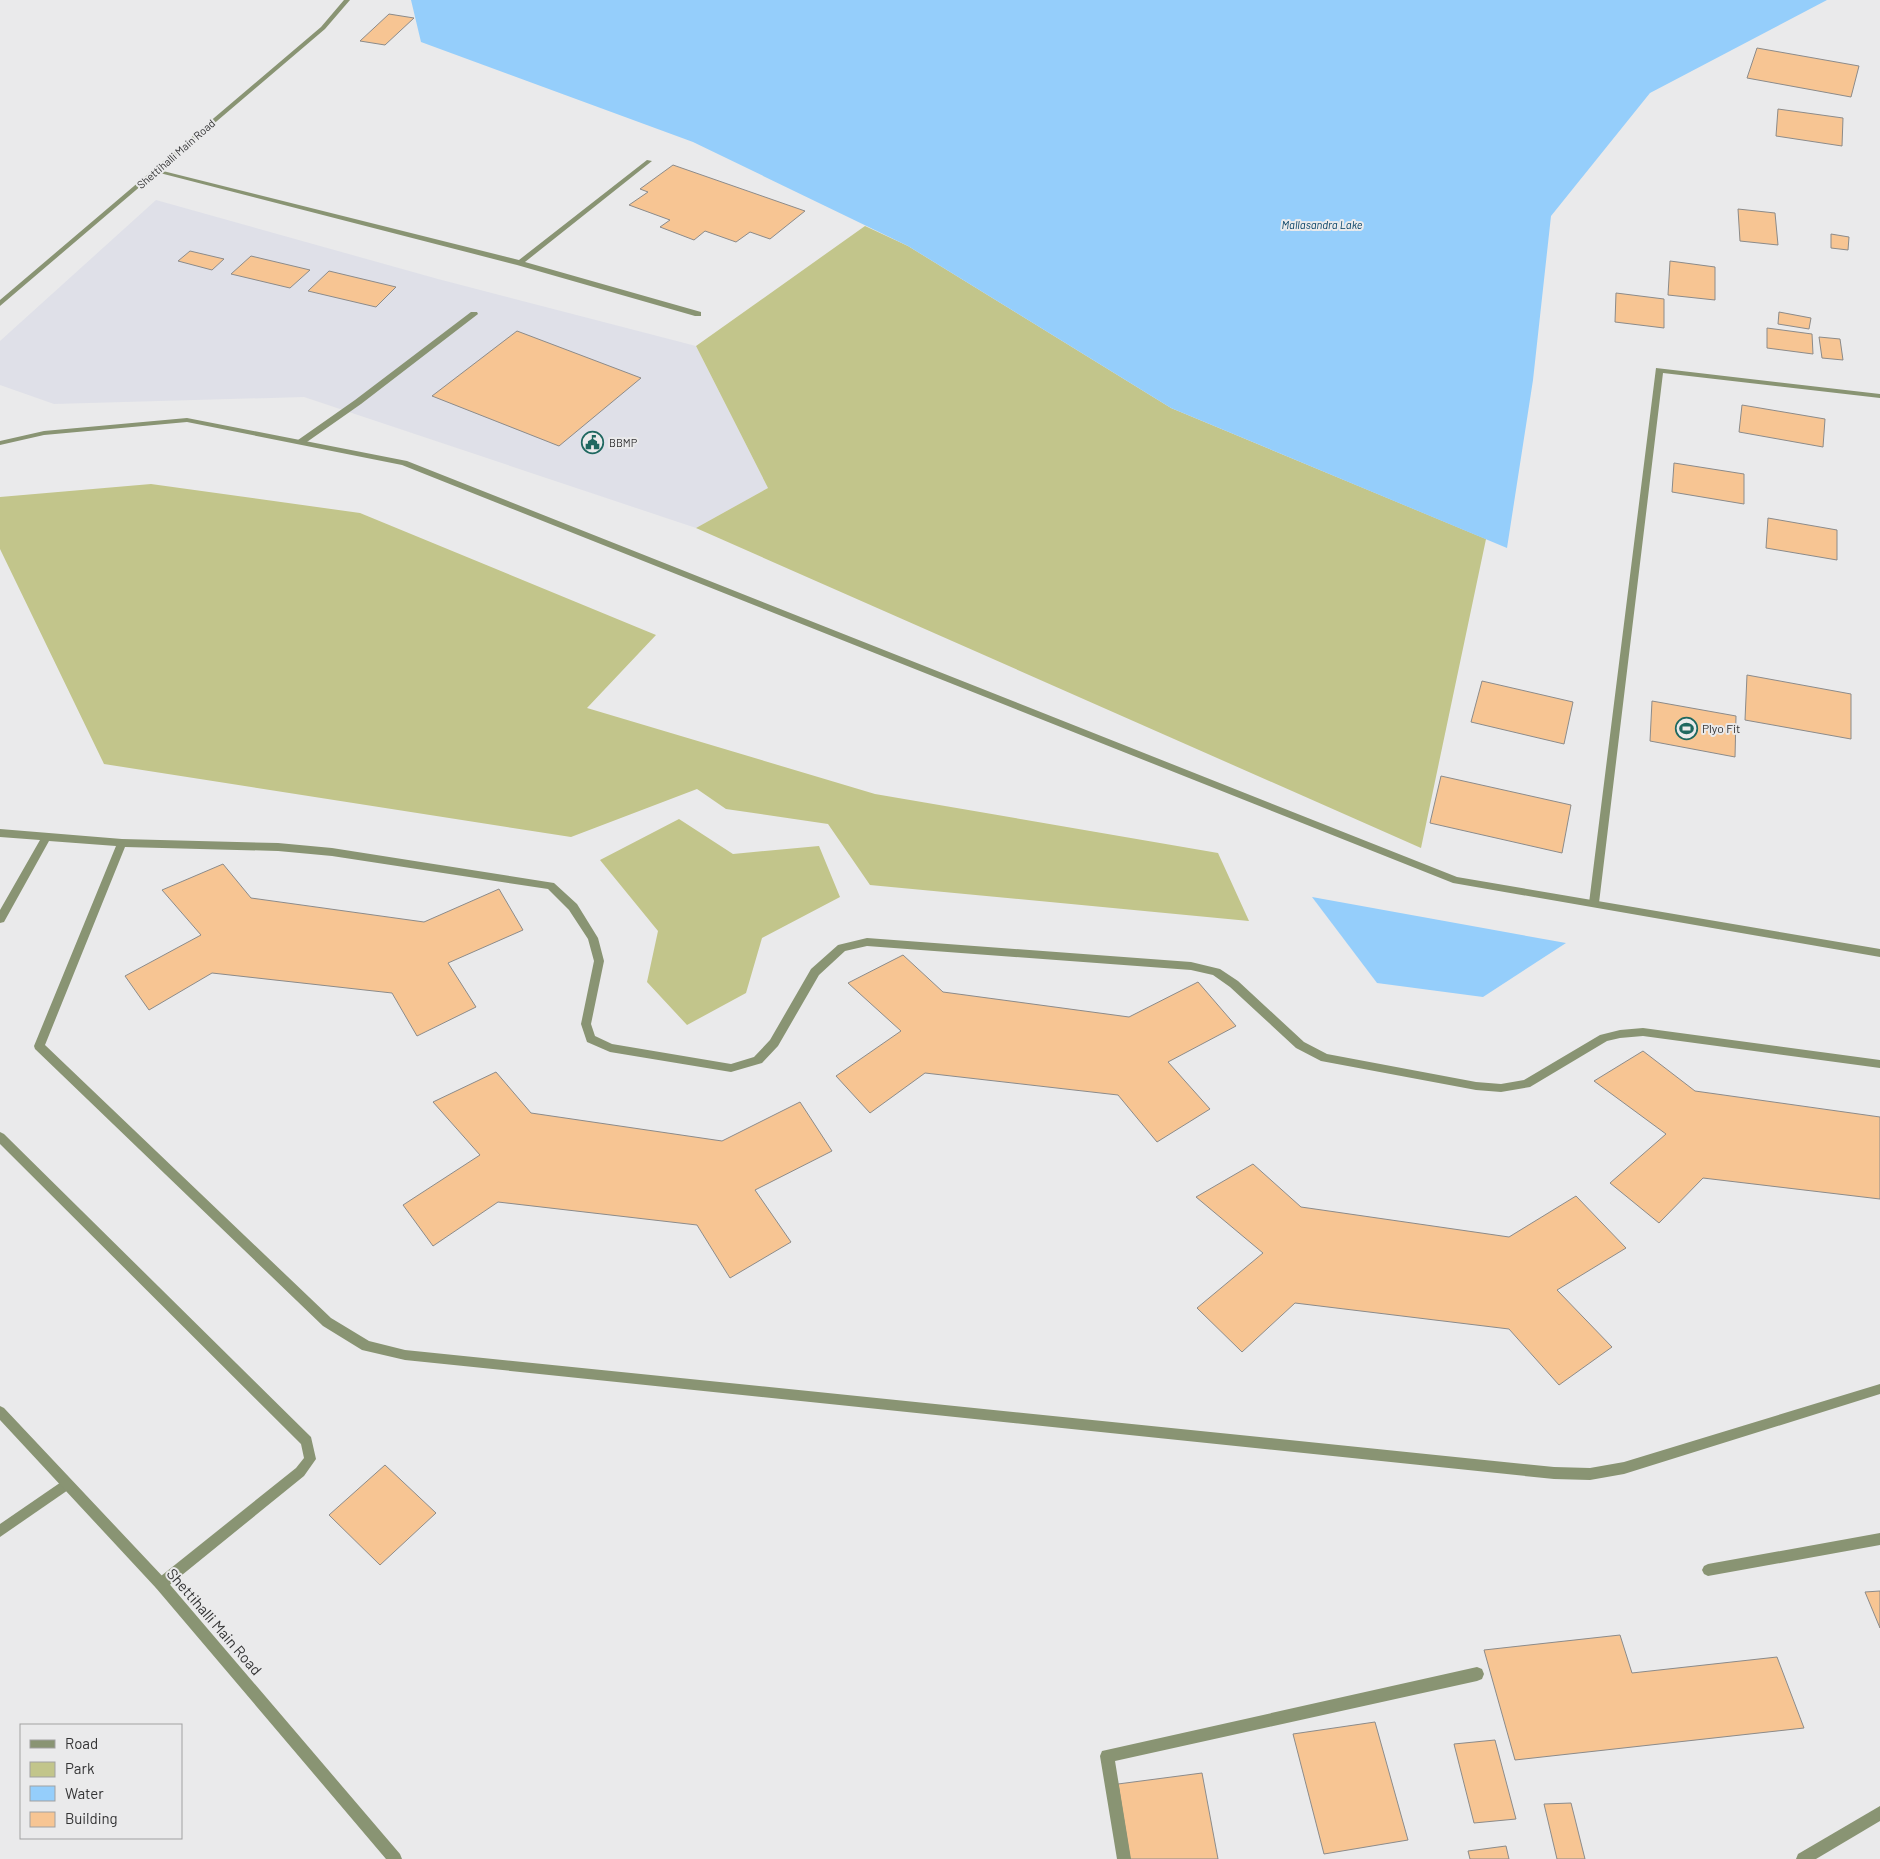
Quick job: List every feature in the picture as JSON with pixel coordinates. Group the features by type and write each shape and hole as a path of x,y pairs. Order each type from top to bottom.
{"street":[{"name":"Shettihalli Main Road","path":"0,304 322,28 347,0"},
{"path":"520,263 649,161"},
{"path":"155,171 520,263 698,314"},
{"path":"301,442 358,402 474,314"},
{"path":"1594,903 1659,370 1880,396"},
{"path":"0,443 44,433 187,420 404,463 1456,880 1880,953"},
{"path":"0,833 122,843 278,847 332,852 551,886 573,906 593,938 599,961 586,1024 591,1040 610,1048 730,1068 758,1060 774,1043 815,972 842,948 867,942 1191,966 1216,972 1234,984 1300,1045 1325,1058 1476,1086 1501,1088 1526,1084 1604,1038 1620,1034 1643,1032 1880,1064"},
{"path":"0,919 47,836"},
{"path":"122,843 38,1046 327,1322 366,1346 405,1355 1554,1473 1590,1474 1624,1468 1880,1389"},
{"path":"0,1137 307,1441 310,1459 300,1472 161,1584"},
{"name":"Shettihalli Main Road","path":"0,1412 161,1584 395,1859"},
{"path":"0,1531 67,1484"},
{"path":"1708,1570 1880,1539"},
{"path":"1124,1859 1107,1756 1477,1674"},
{"path":"1803,1859 1880,1813"}],"shaded area":[{"path":"156,200 438,279 696,346 768,488 696,528 304,397 54,404 0,385 0,341"}],"green space":[{"path":"865,226 908,246 1171,408 1486,539 1421,848 696,528 768,488 696,346"},
{"path":"151,484 360,513 656,635 587,708 875,794 1218,853 1249,921 870,885 828,824 726,809 697,789 571,837 104,764 0,549 0,497"},
{"path":"679,819 733,854 819,846 840,897 762,938 746,993 687,1025 647,982 658,931 600,860"}],"water":[{"name":"Mallasandra Lake","path":"411,0 1827,0 1650,93 1551,216 1533,380 1507,548 1171,408 908,246 693,142 421,42"},
{"path":"1312,897 1566,943 1483,997 1377,983"}],"building":[{"path":"389,14 414,18 385,45 360,41"},
{"path":"1757,48 1859,66 1851,97 1747,78"},
{"path":"1778,109 1843,118 1842,146 1776,136"},
{"path":"673,165 805,211 770,239 750,232 736,242 705,231 694,240 660,227 670,220 629,205 648,192 640,189"},
{"path":"1738,209 1775,213 1778,245 1740,241"},
{"path":"1831,234 1849,237 1848,250 1831,248"},
{"path":"190,251 224,259 212,270 178,261"},
{"path":"251,256 310,270 290,288 231,274"},
{"path":"1670,261 1715,267 1715,300 1668,295"},
{"path":"329,271 396,287 376,307 308,291"},
{"path":"1616,293 1664,299 1664,328 1615,322"},
{"path":"1779,312 1811,318 1809,329 1778,324"},
{"path":"1767,328 1812,334 1813,354 1767,348"},
{"path":"517,331 641,378 559,446 432,396"},
{"path":"1819,337 1840,339 1843,360 1822,358"},
{"path":"1742,405 1825,419 1823,447 1739,432"},
{"path":"1674,463 1744,474 1744,504 1672,492"},
{"path":"1768,518 1837,530 1837,560 1766,548"},
{"path":"1747,675 1851,694 1851,739 1745,720"},
{"path":"1482,681 1573,702 1564,744 1471,722"},
{"path":"1652,701 1736,716 1735,757 1650,741"},
{"path":"1441,776 1571,805 1562,853 1430,823"},
{"path":"223,864 251,898 424,922 499,889 523,930 448,963 476,1007 417,1036 392,993 212,973 149,1010 125,976 201,935 162,890"},
{"path":"903,955 943,992 1129,1017 1198,982 1236,1026 1168,1062 1210,1109 1157,1142 1118,1095 925,1073 870,1113 836,1076 901,1031 848,983"},
{"path":"1643,1051 1695,1091 1880,1117 1880,1199 1703,1178 1659,1223 1610,1183 1666,1134 1594,1081"},
{"path":"496,1072 531,1113 722,1141 800,1102 832,1151 755,1190 791,1242 730,1278 697,1225 498,1202 433,1246 403,1205 480,1155 433,1102"},
{"path":"1253,1164 1301,1207 1509,1237 1576,1196 1626,1248 1557,1290 1612,1347 1559,1385 1509,1329 1295,1303 1242,1352 1197,1308 1263,1253 1196,1197"},
{"path":"385,1465 436,1513 380,1565 329,1515"},
{"path":"1880,1591 1880,1628 1865,1592"},
{"path":"1620,1635 1632,1673 1777,1657 1804,1728 1515,1760 1484,1650"},
{"path":"1375,1722 1408,1840 1324,1854 1293,1734"},
{"path":"1495,1740 1516,1819 1474,1823 1454,1744"},
{"path":"1202,1773 1218,1859 1130,1859 1118,1784"},
{"path":"1571,1803 1585,1859 1557,1859 1544,1804"},
{"path":"1506,1846 1509,1859 1470,1859 1468,1851"}],"place":[{"name":"BBMP","path":"593,443"},
{"name":"Plyo Fit","path":"1686,729"}]}
